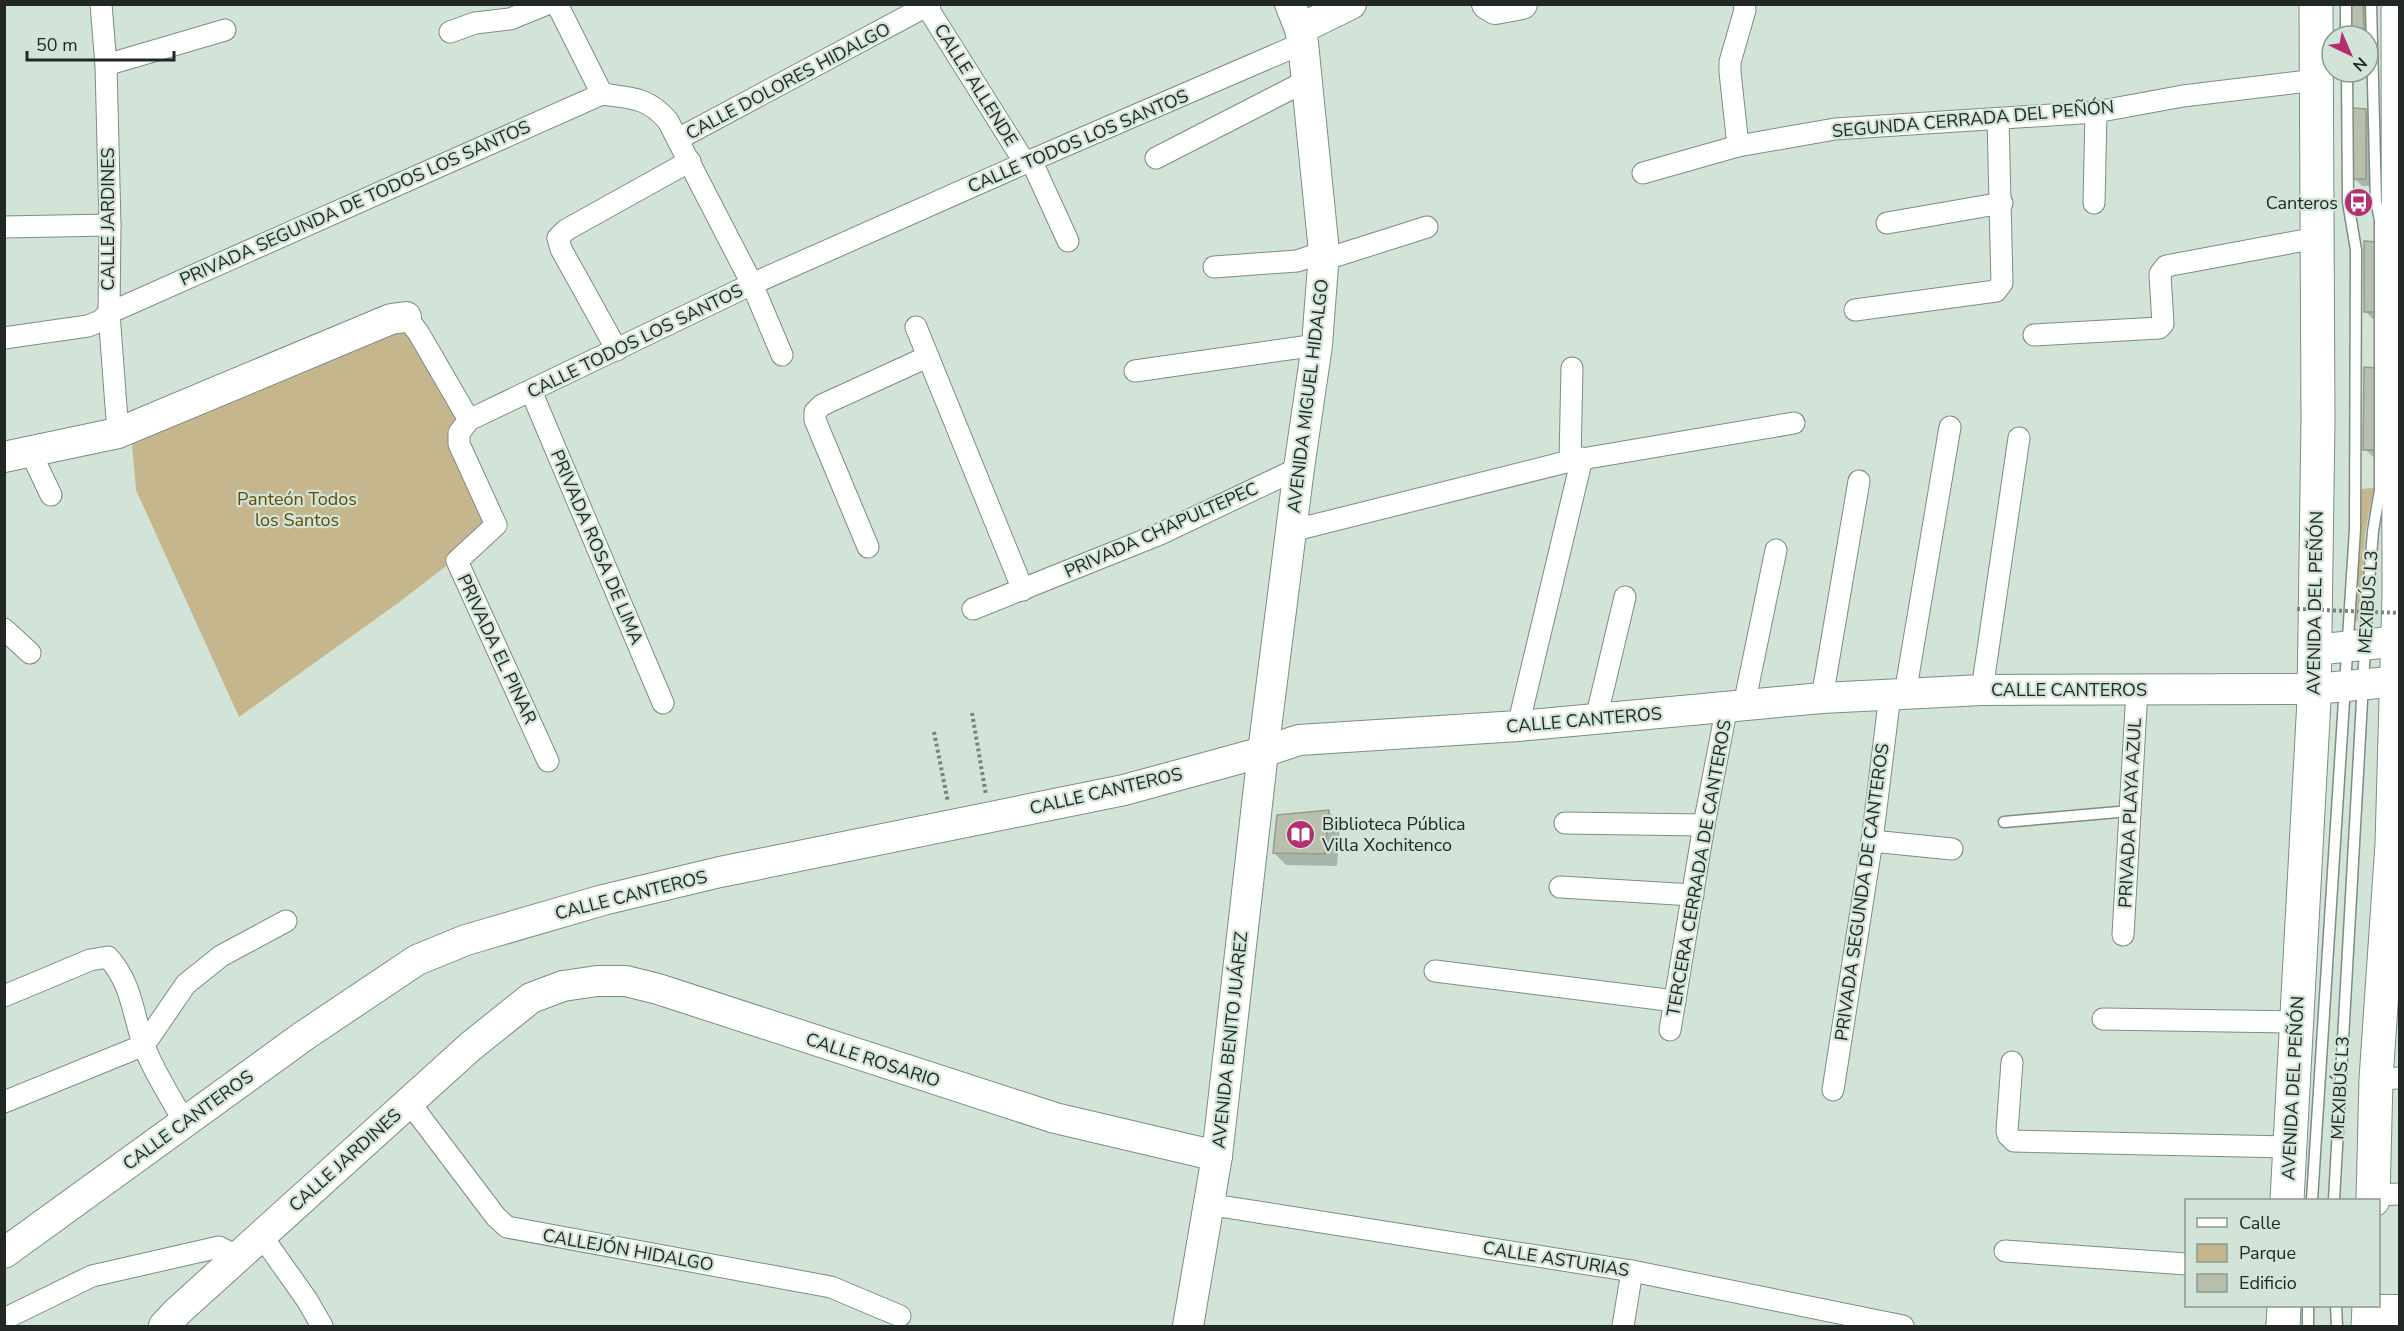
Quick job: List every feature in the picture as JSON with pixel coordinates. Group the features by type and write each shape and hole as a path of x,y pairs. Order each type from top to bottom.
{"main road":[{"name":"AVENIDA DEL PEÑÓN","path":"2316,4 2320,24"},
{"path":"2382,1196 2396,844 2398,681 2382,638 2399,594 2398,4"},
{"name":"AVENIDA DEL PEÑÓN","path":"2286,1199 2296,1022 2341,687 2314,650 2318,420 2316,238 2330,84"},
{"path":"2283,1326 2284,1307"}],"street":[{"name":"CALLE JARDINES","path":"101,4 106,65 110,225 109,313 118,433"},
{"path":"450,32 475,23 510,20 547,4"},
{"path":"556,4 602,94 642,100 652,104 668,121 752,284 782,355"},
{"path":"1298,26 1351,4"},
{"path":"1489,6 1499,9 1522,4"},
{"path":"1738,146 1730,62 1745,10 1744,4"},
{"name":"CALLE DOLORES HIDALGO","path":"678,139 928,6"},
{"name":"CALLE ALLENDE","path":"928,6 1028,162 1068,242"},
{"name":"AVENIDA MIGUEL HIDALGO","path":"1263,752 1317,345 1323,256 1308,80 1298,26"},
{"name":"CALLE TODOS LOS SANTOS","path":"469,420 752,284 1028,162 1298,26"},
{"path":"106,65 225,30"},
{"name":"SEGUNDA CERRADA DEL PEÑÓN","path":"1643,172 1738,146 1835,129 2096,112 2183,96 2320,77"},
{"path":"1156,158 1308,80"},
{"name":"PRIVADA SEGUNDA DE TODOS LOS SANTOS","path":"4,338 88,326 100,321 109,313 602,94"},
{"path":"2094,202 2096,112"},
{"path":"1855,310 1998,289 2002,282 2002,203 1998,119"},
{"path":"617,350 561,249 558,238 566,230 690,161"},
{"path":"1887,223 2002,203"},
{"path":"4,227 110,225"},
{"path":"1214,267 1298,261 1427,227"},
{"path":"2034,335 2158,328 2163,324 2160,274 2166,266 2316,238"},
{"path":"51,495 18,455 118,433 391,319 406,318 418,332 469,420"},
{"path":"916,327 1023,590"},
{"path":"1136,371 1317,345"},
{"path":"868,547 815,420 815,412 822,405 927,357"},
{"path":"1518,726 1576,460 1572,368"},
{"name":"PRIVADA ROSA DE LIMA","path":"531,391 663,703"},
{"name":"PRIVADA EL PINAR","path":"469,420 459,433 459,444 496,525 457,561 548,761"},
{"path":"1291,531 1576,460 1794,423"},
{"name":"PRIVADA SEGUNDA DE CANTEROS","path":"1833,1090 1872,841 1950,427"},
{"path":"1982,690 2019,438"},
{"name":"PRIVADA CHAPULTEPEC","path":"973,609 1160,534 1299,468"},
{"path":"1821,698 1859,481"},
{"name":"TERCERA CERRADA DE CANTEROS","path":"1670,1030 1704,825 1776,550"},
{"path":"1596,719 1625,597"},
{"path":"4,628 30,652"},
{"path":"2314,650 2382,638"},
{"name":"CALLE CANTEROS","path":"4,1253 304,1035 417,960 466,940 603,900 720,872 1124,790 1299,740 1518,726 1821,698 1982,690 2341,687 2398,681"},
{"name":"PRIVADA PLAYA AZUL","path":"2123,935 2137,690"},
{"name":"AVENIDA BENITO JUÁREZ","path":"1188,1326 1207,1203 1217,1156 1263,752"},
{"path":"1565,823 1704,825"},
{"path":"1872,841 1952,849"},
{"path":"1560,887 1693,895"},
{"path":"4,1102 144,1045 186,984 221,956 286,921"},
{"path":"4,996 90,960 108,957 127,984 144,1045 184,1123"},
{"path":"1435,971 1675,1000"},
{"name":"CALLE ROSARIO","path":"531,998 563,987 585,983 626,981 658,989 1055,1118 1217,1156"},
{"name":"CALLE JARDINES","path":"164,1326 261,1235 471,1046 531,998"},
{"path":"2103,1019 2296,1022"},
{"path":"2012,1062 2007,1131 2010,1139 2014,1141 2290,1147"},
{"name":"CALLEJÓN HIDALGO","path":"409,1102 496,1217 507,1227 831,1287 900,1316"},
{"name":"CALLE ASTURIAS","path":"1207,1203 1632,1271 1834,1320 1903,1326"},
{"path":"261,1235 307,1300 322,1326"},
{"path":"4,1319 92,1276 219,1247 238,1257"},
{"path":"2005,1251 2185,1264"},
{"path":"1623,1326 1632,1271"}],"lane":[{"path":"2346,4 2346,24"},
{"name":"MEXIBÚS L3","path":"2312,1199 2341,687 2382,638 2373,531 2380,490 2380,220 2376,201 2371,4"},
{"name":"MEXIBÚS L3","path":"2332,84 2356,250 2355,529 2382,638"},
{"name":"MEXIBÚS L3","path":"2334,1199 2341,687 2382,638"},
{"path":"2004,822 2130,811"},
{"path":"2308,1307 2308,1326"},
{"path":"2336,1307 2337,1326"}],"path":[{"path":"2297,609 2382,638"},
{"path":"972,713 989,817"},
{"path":"934,732 953,824"}],"green space":[{"name":"Panteón Todos los Santos","path":"406,317 469,420 470,440 498,526 398,603 239,717 136,490 131,432"},
{"path":"2374,488 2365,533 2361,618 2355,622 2360,489"}],"building":[{"path":"2350,4 2363,4 2364,24 2351,24"},
{"path":"2353,108 2366,109 2366,179 2353,179"},
{"path":"2364,241 2377,242 2377,312 2364,312"},
{"path":"2364,367 2377,368 2377,450 2363,450"},
{"name":"Biblioteca Pública Villa Xochitenco","path":"1329,810 1325,854 1273,853 1277,815"}],"place":[{"name":"Canteros","path":"2359,203"},
{"name":"Biblioteca Pública Villa Xochitenco","path":"1301,834"}]}
